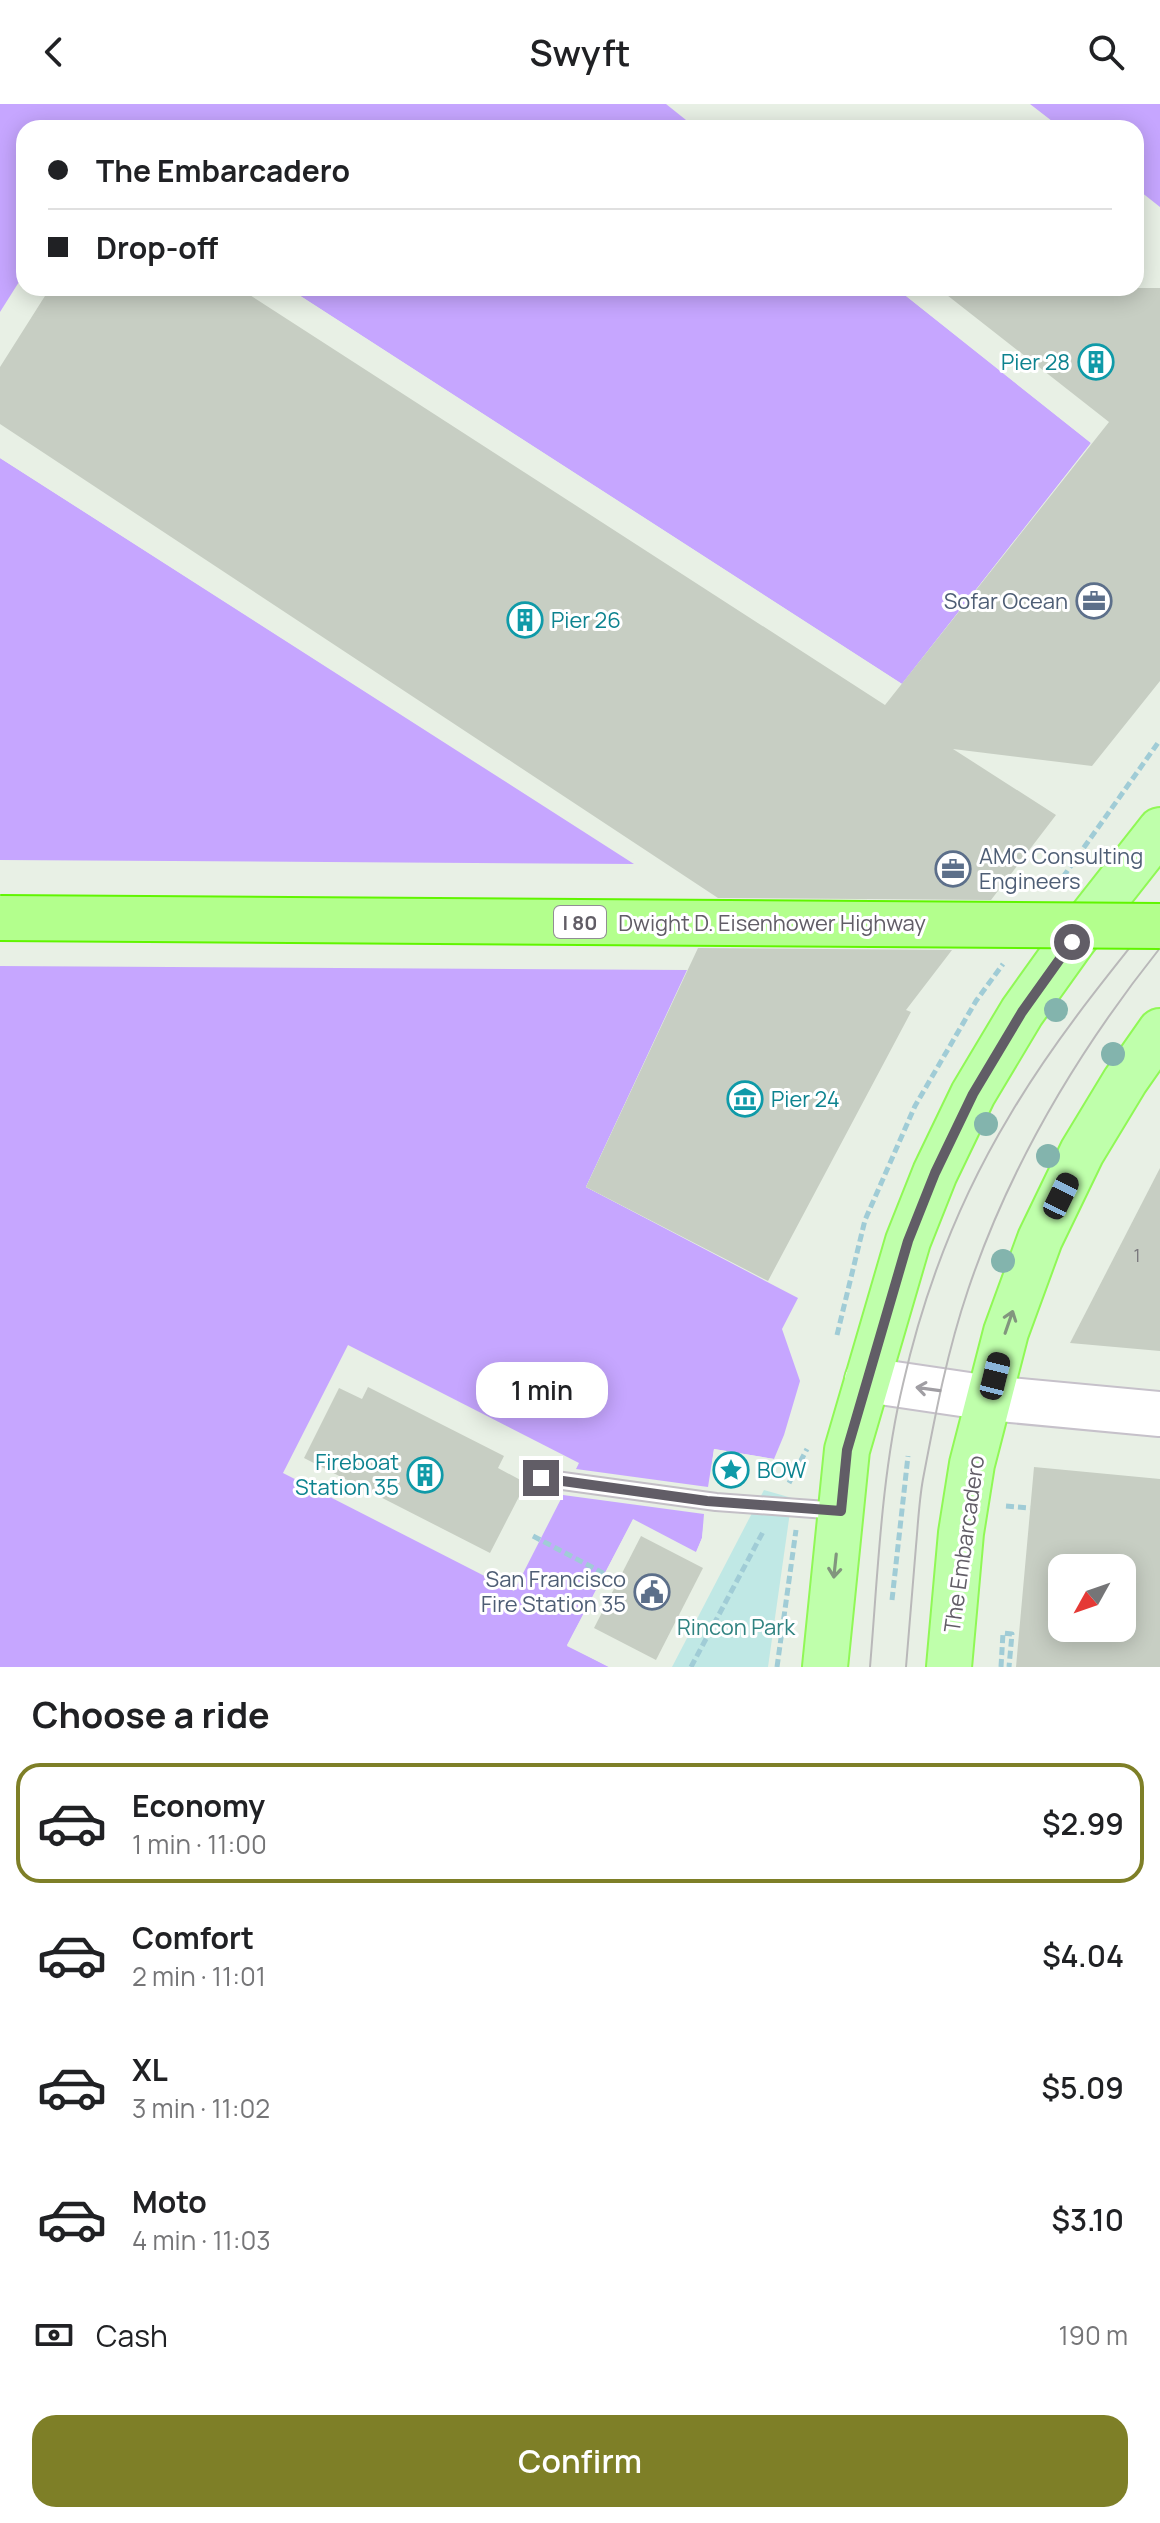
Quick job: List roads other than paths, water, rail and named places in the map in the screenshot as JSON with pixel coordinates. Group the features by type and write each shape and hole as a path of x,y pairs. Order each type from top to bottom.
{"highway":[{"name":"Dwight D. Eisenhower Highway","path":"0,901 1160,909"},
{"name":"Dwight D. Eisenhower Highway","path":"0,918 1160,926"}],"main road":[{"path":"825,1667 820,1509 847,1450 908,1241 935,1173 973,1094 1022,1012 1072,942 1160,830"},
{"name":"The Embarcadero","path":"949,1667 961,1533 972,1464 1006,1332 1040,1239 1082,1152 1160,1031"},
{"path":"867,1380 989,1398 1160,1414"}],"lane":[{"path":"549,1479 707,1501 820,1509"}],"tram line":[{"path":"870,1667 881,1525 896,1419 922,1314 946,1246 975,1179 1044,1061 1160,910"},
{"path":"906,1667 922,1487 942,1384 968,1290 1004,1198 1049,1111 1101,1027 1160,948"}],"place":[{"name":"Pier 28","path":"1096,362"},
{"name":"Sofar Ocean","path":"1094,601"},
{"name":"Pier 26","path":"525,620"},
{"name":"AMC Consulting Engineers","path":"953,869"},
{"name":"Pier 24","path":"745,1099"},
{"name":"BOW","path":"731,1470"},
{"name":"Fireboat Station 35","path":"425,1475"},
{"name":"San Francisco Fire Station 35","path":"652,1592"}],"park label":[{"name":"Rincon Park","path":"736,1627"}]}
